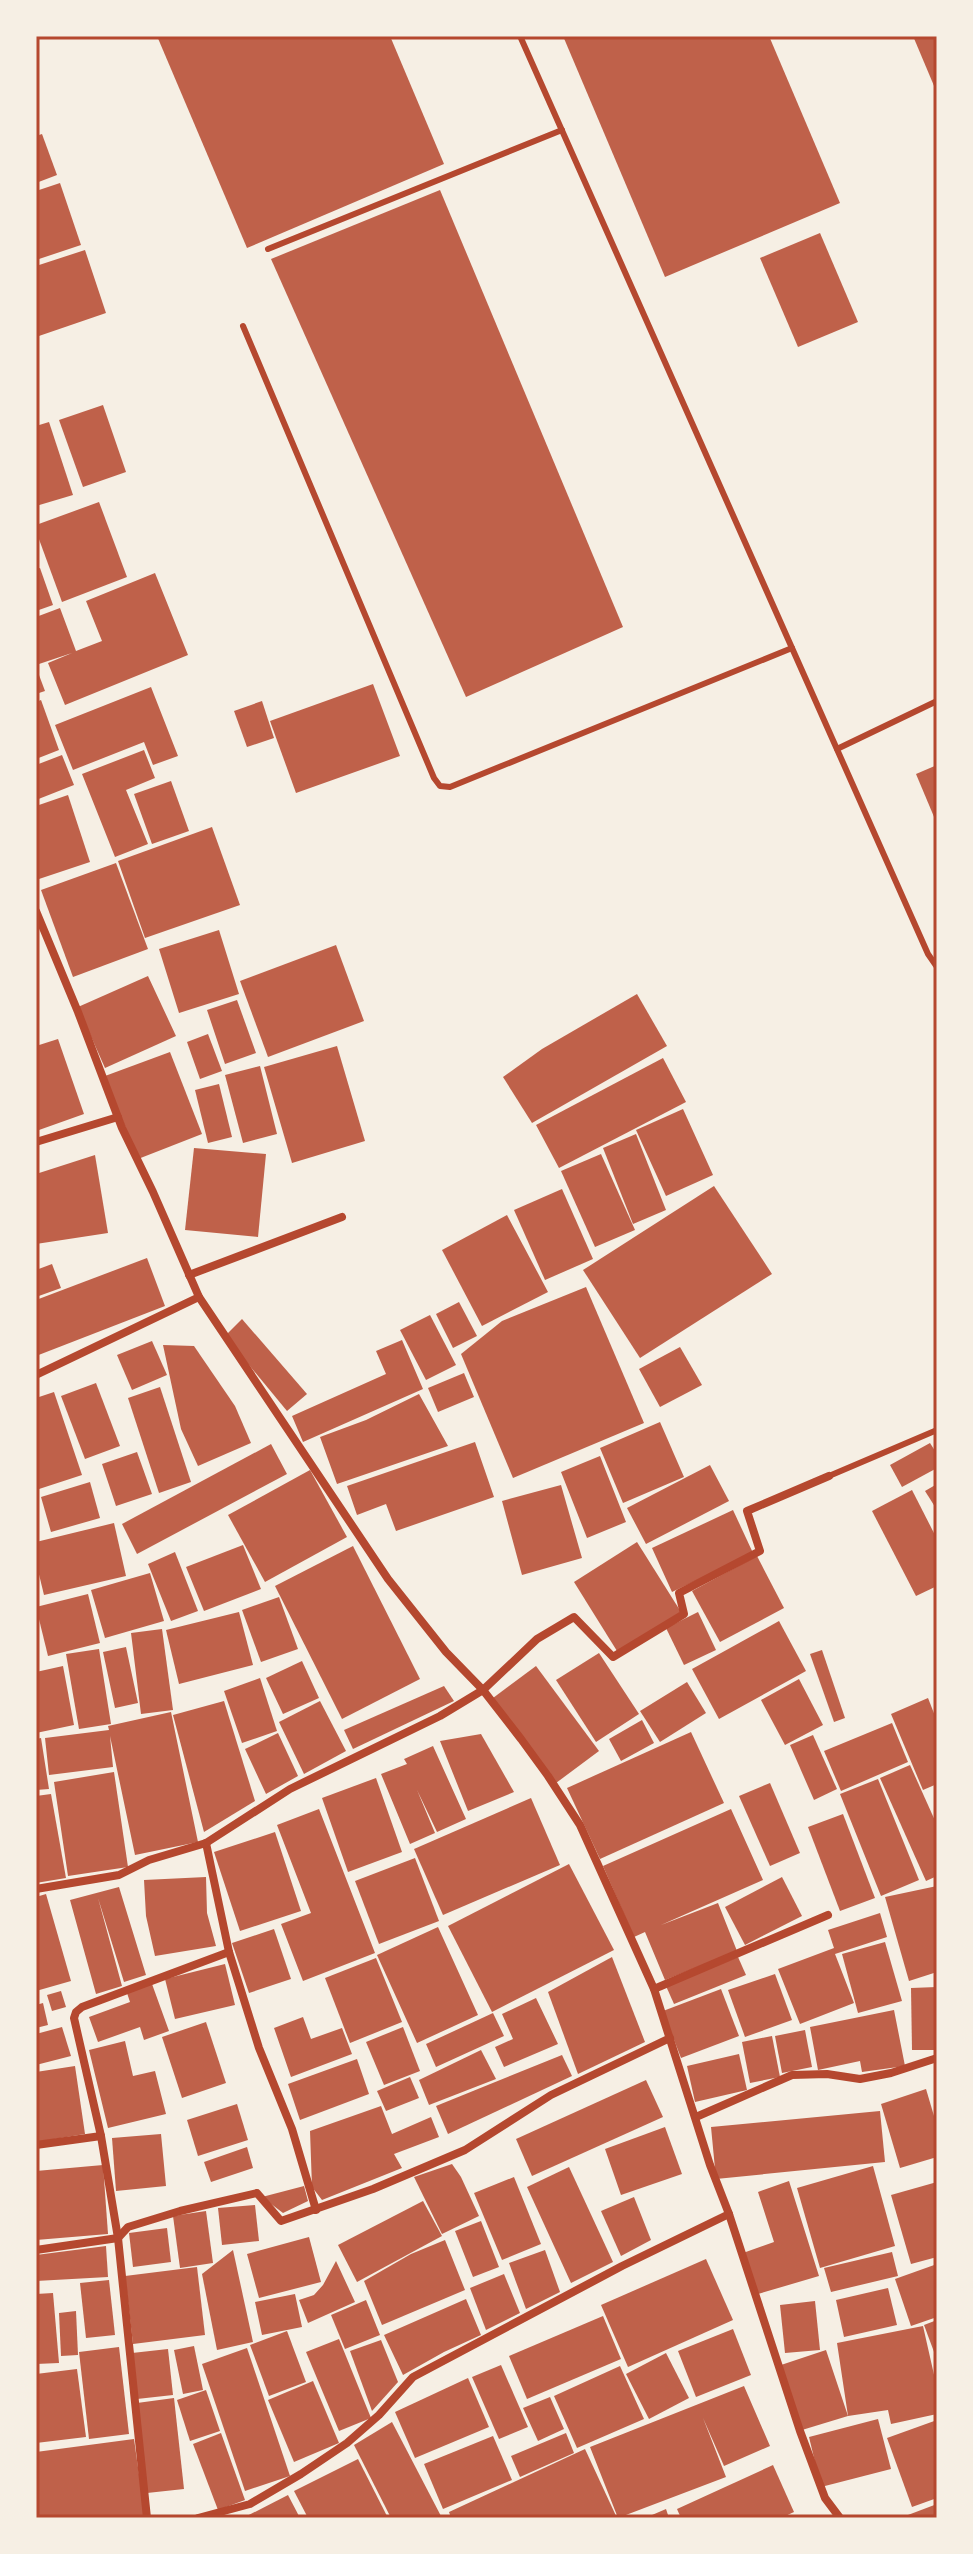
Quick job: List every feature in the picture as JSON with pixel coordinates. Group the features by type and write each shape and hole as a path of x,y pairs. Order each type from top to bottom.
{"street":[{"path":"36,911 118,1117 199,1297 388,1579 446,1652 483,1690 548,1776 580,1825 654,1989 820,2485 825,2498 840,2518"},
{"path":"36,1142 118,1117"},
{"path":"189,1275 342,1217"},
{"path":"36,1375 199,1297"},
{"path":"36,1889 119,1875 149,1860 206,1843 290,1789 440,1716 483,1690 537,1639 574,1617 613,1657 684,1614 679,1593 760,1551 747,1511 829,1476"},
{"path":"206,1843 229,1952 259,2048 292,2129 316,2210"},
{"path":"654,1989 828,1915"},
{"path":"147,2518 118,2238 101,2136 75,2026 76,2012 138,1984 229,1952"},
{"path":"36,2250 118,2238 128,2227 257,2193 281,2221 316,2210 465,2150 551,2095 670,2038"},
{"path":"696,2117 792,2075 827,2074 860,2079 937,2058"},
{"path":"36,2145 101,2136"},
{"path":"198,2518 250,2504 301,2474 347,2443 379,2415 413,2377 622,2266 729,2214"}],"lane":[{"path":"520,36 928,954 937,967"},
{"path":"268,249 562,130"},
{"path":"243,326 440,786 450,787 792,648"},
{"path":"837,749 937,701"},
{"path":"829,1476 937,1430"}],"building":[{"path":"157,36 390,36 444,164 247,248"},
{"path":"563,36 769,36 840,203 665,277"},
{"path":"913,36 937,36 937,93"},
{"path":"42,134 57,175 36,183 36,136"},
{"path":"60,183 81,245 36,260 36,191"},
{"path":"440,190 623,627 466,697 271,259"},
{"path":"820,233 858,322 798,347 760,258"},
{"path":"85,250 106,313 36,337 36,266"},
{"path":"103,405 126,472 83,487 59,420"},
{"path":"49,422 73,495 36,506 36,426"},
{"path":"99,502 127,577 62,602 36,525"},
{"path":"40,568 53,605 36,611 36,569"},
{"path":"155,573 188,655 65,705 48,663 72,653 39,664 36,655 36,617 60,608 76,651 102,641 86,601"},
{"path":"36,667 45,691 36,694"},
{"path":"373,684 400,756 296,793 270,721"},
{"path":"151,687 178,756 153,765 144,742 73,770 55,725"},
{"path":"41,700 59,750 36,759 36,702"},
{"path":"262,701 274,738 247,747 234,711"},
{"path":"144,750 155,778 126,790 148,844 115,857 82,774"},
{"path":"62,755 74,785 36,800 36,765"},
{"path":"937,765 937,824 916,774"},
{"path":"171,781 189,831 152,844 134,794"},
{"path":"68,795 90,862 36,880 36,806"},
{"path":"212,827 240,905 145,938 118,861"},
{"path":"116,863 148,949 73,977 41,890"},
{"path":"219,930 239,994 179,1013 159,949"},
{"path":"336,945 364,1021 268,1057 240,981"},
{"path":"148,976 176,1036 105,1068 78,1007"},
{"path":"637,994 667,1046 532,1123 503,1077 542,1049"},
{"path":"237,1000 256,1053 225,1064 207,1010"},
{"path":"208,1034 222,1071 200,1079 187,1042"},
{"path":"58,1039 84,1114 39,1130 36,1122 36,1046"},
{"path":"337,1046 365,1141 292,1163 264,1067"},
{"path":"170,1052 202,1134 138,1159 105,1076"},
{"path":"663,1058 686,1102 559,1168 536,1125"},
{"path":"260,1066 277,1134 243,1143 225,1075"},
{"path":"219,1084 232,1137 208,1143 195,1090"},
{"path":"683,1109 713,1175 666,1196 636,1130"},
{"path":"636,1134 666,1210 633,1224 603,1148"},
{"path":"194,1148 266,1154 258,1237 185,1230"},
{"path":"601,1154 635,1230 595,1247 561,1171"},
{"path":"95,1155 108,1233 36,1244 36,1174"},
{"path":"714,1186 772,1274 640,1358 583,1270"},
{"path":"562,1189 593,1259 545,1280 514,1210"},
{"path":"507,1215 548,1292 482,1326 442,1250"},
{"path":"147,1258 165,1306 36,1356 36,1300"},
{"path":"52,1264 61,1288 36,1297 36,1270"},
{"path":"586,1287 644,1423 513,1478 461,1354 502,1321"},
{"path":"459,1302 477,1336 453,1348 436,1314"},
{"path":"430,1315 456,1365 426,1380 400,1330"},
{"path":"242,1319 307,1394 287,1411 225,1336"},
{"path":"402,1340 423,1389 303,1442 292,1416 386,1374 376,1351"},
{"path":"152,1341 167,1375 132,1390 117,1355"},
{"path":"163,1345 194,1346 235,1406 251,1443 198,1466 181,1429"},
{"path":"680,1347 702,1385 660,1407 639,1369"},
{"path":"464,1373 474,1397 438,1412 428,1388"},
{"path":"96,1383 120,1446 85,1459 61,1396"},
{"path":"160,1387 191,1482 159,1493 128,1398"},
{"path":"54,1392 82,1475 36,1490 36,1398"},
{"path":"419,1394 448,1446 337,1484 320,1437 366,1420"},
{"path":"660,1422 684,1477 623,1503 600,1448"},
{"path":"475,1442 494,1497 396,1531 386,1504 357,1515 347,1486"},
{"path":"930,1443 937,1454 937,1468 902,1487 890,1465"},
{"path":"271,1444 287,1474 137,1554 122,1524"},
{"path":"137,1452 152,1494 116,1506 102,1464"},
{"path":"600,1456 626,1522 587,1538 561,1472"},
{"path":"710,1465 729,1501 646,1544 627,1508"},
{"path":"310,1470 347,1537 265,1582 228,1515"},
{"path":"90,1482 100,1518 51,1532 41,1497"},
{"path":"937,1484 937,1510 925,1491"},
{"path":"561,1485 582,1558 522,1575 502,1501"},
{"path":"912,1490 937,1539 937,1586 916,1596 872,1511"},
{"path":"733,1510 753,1553 672,1592 652,1548"},
{"path":"114,1523 126,1576 44,1595 36,1562 36,1542"},
{"path":"637,1542 681,1612 617,1651 574,1582"},
{"path":"243,1545 261,1589 204,1611 186,1567"},
{"path":"353,1546 420,1679 342,1719 275,1586"},
{"path":"175,1552 198,1611 171,1621 148,1564"},
{"path":"757,1556 784,1608 720,1642 692,1591"},
{"path":"150,1573 164,1621 105,1638 91,1590"},
{"path":"88,1594 100,1643 48,1656 36,1607"},
{"path":"279,1597 298,1649 261,1662 242,1610"},
{"path":"239,1612 253,1665 179,1684 166,1630"},
{"path":"698,1612 716,1650 684,1665 666,1628"},
{"path":"779,1621 806,1671 719,1719 692,1669"},
{"path":"162,1629 173,1710 141,1714 131,1633"},
{"path":"126,1647 138,1703 115,1708 103,1652"},
{"path":"99,1649 111,1724 79,1729 66,1654"},
{"path":"822,1650 845,1718 834,1722 810,1654"},
{"path":"599,1653 639,1714 596,1742 556,1680"},
{"path":"302,1661 319,1698 283,1714 266,1678"},
{"path":"63,1666 74,1725 36,1733 36,1672"},
{"path":"536,1666 599,1751 556,1783 493,1698"},
{"path":"260,1678 277,1731 242,1743 224,1691"},
{"path":"799,1679 823,1725 785,1745 761,1700"},
{"path":"687,1682 706,1713 660,1742 640,1711"},
{"path":"444,1686 454,1701 353,1749 344,1730"},
{"path":"928,1698 937,1721 937,1784 923,1790 891,1714"},
{"path":"224,1701 255,1801 204,1832 173,1715"},
{"path":"320,1701 346,1751 304,1774 279,1722"},
{"path":"171,1712 198,1842 135,1855 110,1736 113,1767 49,1775 45,1738 109,1730 108,1726"},
{"path":"642,1720 654,1743 621,1761 609,1739"},
{"path":"892,1723 908,1762 841,1791 824,1751"},
{"path":"691,1732 724,1803 600,1859 567,1788"},
{"path":"278,1733 298,1776 266,1794 245,1749"},
{"path":"481,1734 514,1792 468,1811 440,1741"},
{"path":"813,1735 837,1789 814,1800 790,1745"},
{"path":"41,1738 49,1789 36,1790 36,1739"},
{"path":"433,1746 466,1819 437,1832 417,1790 435,1833 410,1844 381,1774 407,1764 404,1759"},
{"path":"910,1765 937,1825 937,1876 926,1881 880,1778"},
{"path":"114,1772 128,1867 68,1876 54,1782"},
{"path":"376,1778 402,1852 348,1872 322,1798"},
{"path":"878,1779 919,1880 881,1896 840,1794"},
{"path":"770,1783 800,1853 770,1866 739,1796"},
{"path":"51,1794 66,1878 36,1883 36,1796"},
{"path":"531,1798 560,1865 443,1915 414,1849"},
{"path":"319,1809 375,1953 303,1981 281,1924 311,1913 277,1825"},
{"path":"731,1809 763,1880 661,1925 718,1903 737,1951 665,1980 645,1932 634,1937 603,1866"},
{"path":"843,1814 875,1898 840,1911 808,1827"},
{"path":"275,1832 301,1911 240,1931 214,1852"},
{"path":"415,1858 439,1921 379,1944 355,1881"},
{"path":"569,1864 614,1950 492,2012 448,1926"},
{"path":"206,1877 207,1913 216,1946 155,1956 146,1916 144,1880"},
{"path":"782,1877 802,1916 745,1945 725,1907"},
{"path":"937,1886 937,1972 909,1981 885,1897"},
{"path":"119,1887 146,1975 124,1982 98,1898 122,1986 96,1994 70,1900"},
{"path":"46,1894 71,1981 36,1991 36,1897"},
{"path":"880,1913 887,1937 835,1954 854,2003 800,2024 778,1969 834,1948 828,1930"},
{"path":"438,1927 478,2015 417,2043 377,1955"},
{"path":"274,1929 291,1979 249,1993 232,1943"},
{"path":"885,1942 902,2001 858,2013 842,1954"},
{"path":"612,1957 645,2042 578,2074 548,1992"},
{"path":"738,1957 746,1975 674,2004 666,1986"},
{"path":"376,1958 402,2022 350,2043 325,1978"},
{"path":"225,1964 235,2005 175,2019 165,1979"},
{"path":"775,1974 792,2020 745,2037 728,1990"},
{"path":"152,1984 169,2031 144,2040 140,2027 98,2042 89,2017 130,2002 127,1993"},
{"path":"937,1987 937,2050 912,2050 911,1988"},
{"path":"721,1989 739,2036 681,2058 663,2011"},
{"path":"61,1991 66,2007 52,2011 47,1995"},
{"path":"536,1998 558,2044 504,2067 495,2047 513,2039 502,2014"},
{"path":"43,2003 48,2025 36,2028 36,2005"},
{"path":"894,2010 905,2066 862,2072 860,2061 818,2070 810,2027"},
{"path":"493,2013 504,2036 436,2067 426,2044"},
{"path":"303,2017 311,2039 342,2028 352,2054 291,2077 274,2028"},
{"path":"206,2022 226,2083 182,2098 162,2037"},
{"path":"62,2027 71,2056 36,2065 36,2034"},
{"path":"403,2027 420,2071 384,2085 366,2042"},
{"path":"805,2030 812,2067 782,2073 775,2036"},
{"path":"772,2036 780,2077 750,2083 742,2042"},
{"path":"125,2041 133,2076 155,2071 166,2114 108,2128 89,2050"},
{"path":"481,2050 496,2079 429,2105 419,2080"},
{"path":"739,2054 747,2090 695,2102 687,2066"},
{"path":"562,2055 572,2076 448,2134 436,2106"},
{"path":"357,2059 369,2094 300,2120 288,2084"},
{"path":"75,2066 85,2134 36,2142 36,2072"},
{"path":"410,2077 419,2098 386,2111 377,2091"},
{"path":"646,2080 663,2117 532,2176 516,2139"},
{"path":"926,2089 937,2126 937,2157 900,2168 881,2104"},
{"path":"237,2104 248,2140 198,2156 187,2120"},
{"path":"381,2106 392,2134 431,2117 439,2137 394,2154 402,2168 322,2200 312,2187 310,2131"},
{"path":"880,2111 885,2162 716,2179 711,2127"},
{"path":"665,2127 682,2174 621,2195 605,2149"},
{"path":"161,2134 166,2186 116,2191 112,2138"},
{"path":"247,2147 253,2168 211,2182 204,2162"},
{"path":"452,2164 479,2216 442,2234 414,2177"},
{"path":"103,2165 108,2234 36,2240 36,2171"},
{"path":"873,2166 895,2246 820,2268 797,2188"},
{"path":"569,2167 613,2262 571,2283 527,2187"},
{"path":"514,2177 541,2244 502,2260 474,2193"},
{"path":"789,2181 819,2276 758,2294 743,2253 774,2242 758,2192"},
{"path":"937,2182 937,2257 911,2264 891,2195"},
{"path":"304,2186 308,2201 283,2213 262,2197"},
{"path":"634,2197 651,2240 621,2256 601,2211"},
{"path":"423,2201 442,2236 357,2282 338,2245"},
{"path":"255,2205 259,2241 222,2245 218,2208"},
{"path":"206,2211 213,2263 180,2268 173,2216"},
{"path":"481,2221 499,2267 473,2277 455,2231"},
{"path":"167,2228 171,2262 133,2267 129,2233"},
{"path":"309,2237 321,2282 259,2298 247,2254"},
{"path":"445,2240 465,2290 382,2325 364,2281 411,2254"},
{"path":"106,2246 108,2277 36,2281 36,2255"},
{"path":"233,2250 253,2342 217,2350 202,2274"},
{"path":"545,2250 560,2292 526,2309 509,2263"},
{"path":"892,2252 898,2276 831,2292 824,2268"},
{"path":"706,2259 733,2320 628,2367 601,2305"},
{"path":"336,2261 355,2302 308,2323 299,2300 314,2295"},
{"path":"937,2264 937,2317 911,2326 895,2279"},
{"path":"197,2267 205,2335 133,2344 125,2276"},
{"path":"504,2274 520,2313 486,2330 470,2288"},
{"path":"109,2280 115,2335 86,2338 80,2283"},
{"path":"888,2288 897,2325 844,2337 836,2300"},
{"path":"53,2293 59,2363 36,2364 36,2294"},
{"path":"295,2294 302,2327 262,2335 255,2302"},
{"path":"466,2299 481,2335 403,2375 384,2335"},
{"path":"366,2300 380,2335 345,2349 331,2315"},
{"path":"815,2301 820,2350 785,2353 780,2305"},
{"path":"76,2311 78,2355 61,2356 59,2313"},
{"path":"603,2316 621,2359 527,2399 509,2356"},
{"path":"937,2320 937,2360 924,2325"},
{"path":"923,2326 937,2388 937,2414 891,2424 888,2410 848,2416 837,2343"},
{"path":"733,2329 751,2375 696,2397 678,2351"},
{"path":"287,2331 306,2382 269,2396 250,2345"},
{"path":"339,2339 371,2418 339,2431 306,2352"},
{"path":"381,2340 398,2382 372,2411 350,2351"},
{"path":"194,2346 203,2390 183,2394 174,2350"},
{"path":"119,2347 129,2434 89,2439 79,2352"},
{"path":"247,2348 290,2476 245,2491 202,2364"},
{"path":"168,2349 173,2395 137,2399 132,2353"},
{"path":"826,2350 848,2416 802,2430 781,2365"},
{"path":"666,2353 689,2398 649,2419 626,2374"},
{"path":"501,2365 528,2427 499,2439 472,2377"},
{"path":"620,2366 644,2419 577,2448 554,2396"},
{"path":"77,2369 86,2437 36,2443 36,2374"},
{"path":"468,2378 489,2427 415,2458 395,2412"},
{"path":"313,2381 339,2443 294,2462 268,2400"},
{"path":"744,2386 770,2446 724,2466 703,2418 726,2477 618,2518 590,2447"},
{"path":"206,2390 220,2431 190,2441 177,2400"},
{"path":"550,2397 564,2429 538,2441 523,2408"},
{"path":"174,2398 184,2489 147,2493 137,2403"},
{"path":"878,2419 891,2469 821,2487 809,2437"},
{"path":"937,2420 937,2498 912,2507 887,2438"},
{"path":"392,2422 442,2518 391,2518 354,2445"},
{"path":"221,2433 245,2500 218,2510 193,2444"},
{"path":"566,2433 574,2453 520,2477 511,2456"},
{"path":"493,2436 512,2480 443,2509 424,2464"},
{"path":"134,2439 145,2517 36,2518 36,2452"},
{"path":"585,2449 617,2518 451,2518 449,2512"},
{"path":"358,2459 388,2518 308,2518 294,2491"},
{"path":"773,2465 794,2512 781,2518 681,2518 677,2509"},
{"path":"288,2495 300,2518 243,2518"},
{"path":"937,2504 937,2518 900,2518"},
{"path":"666,2509 669,2518 645,2518"}]}
